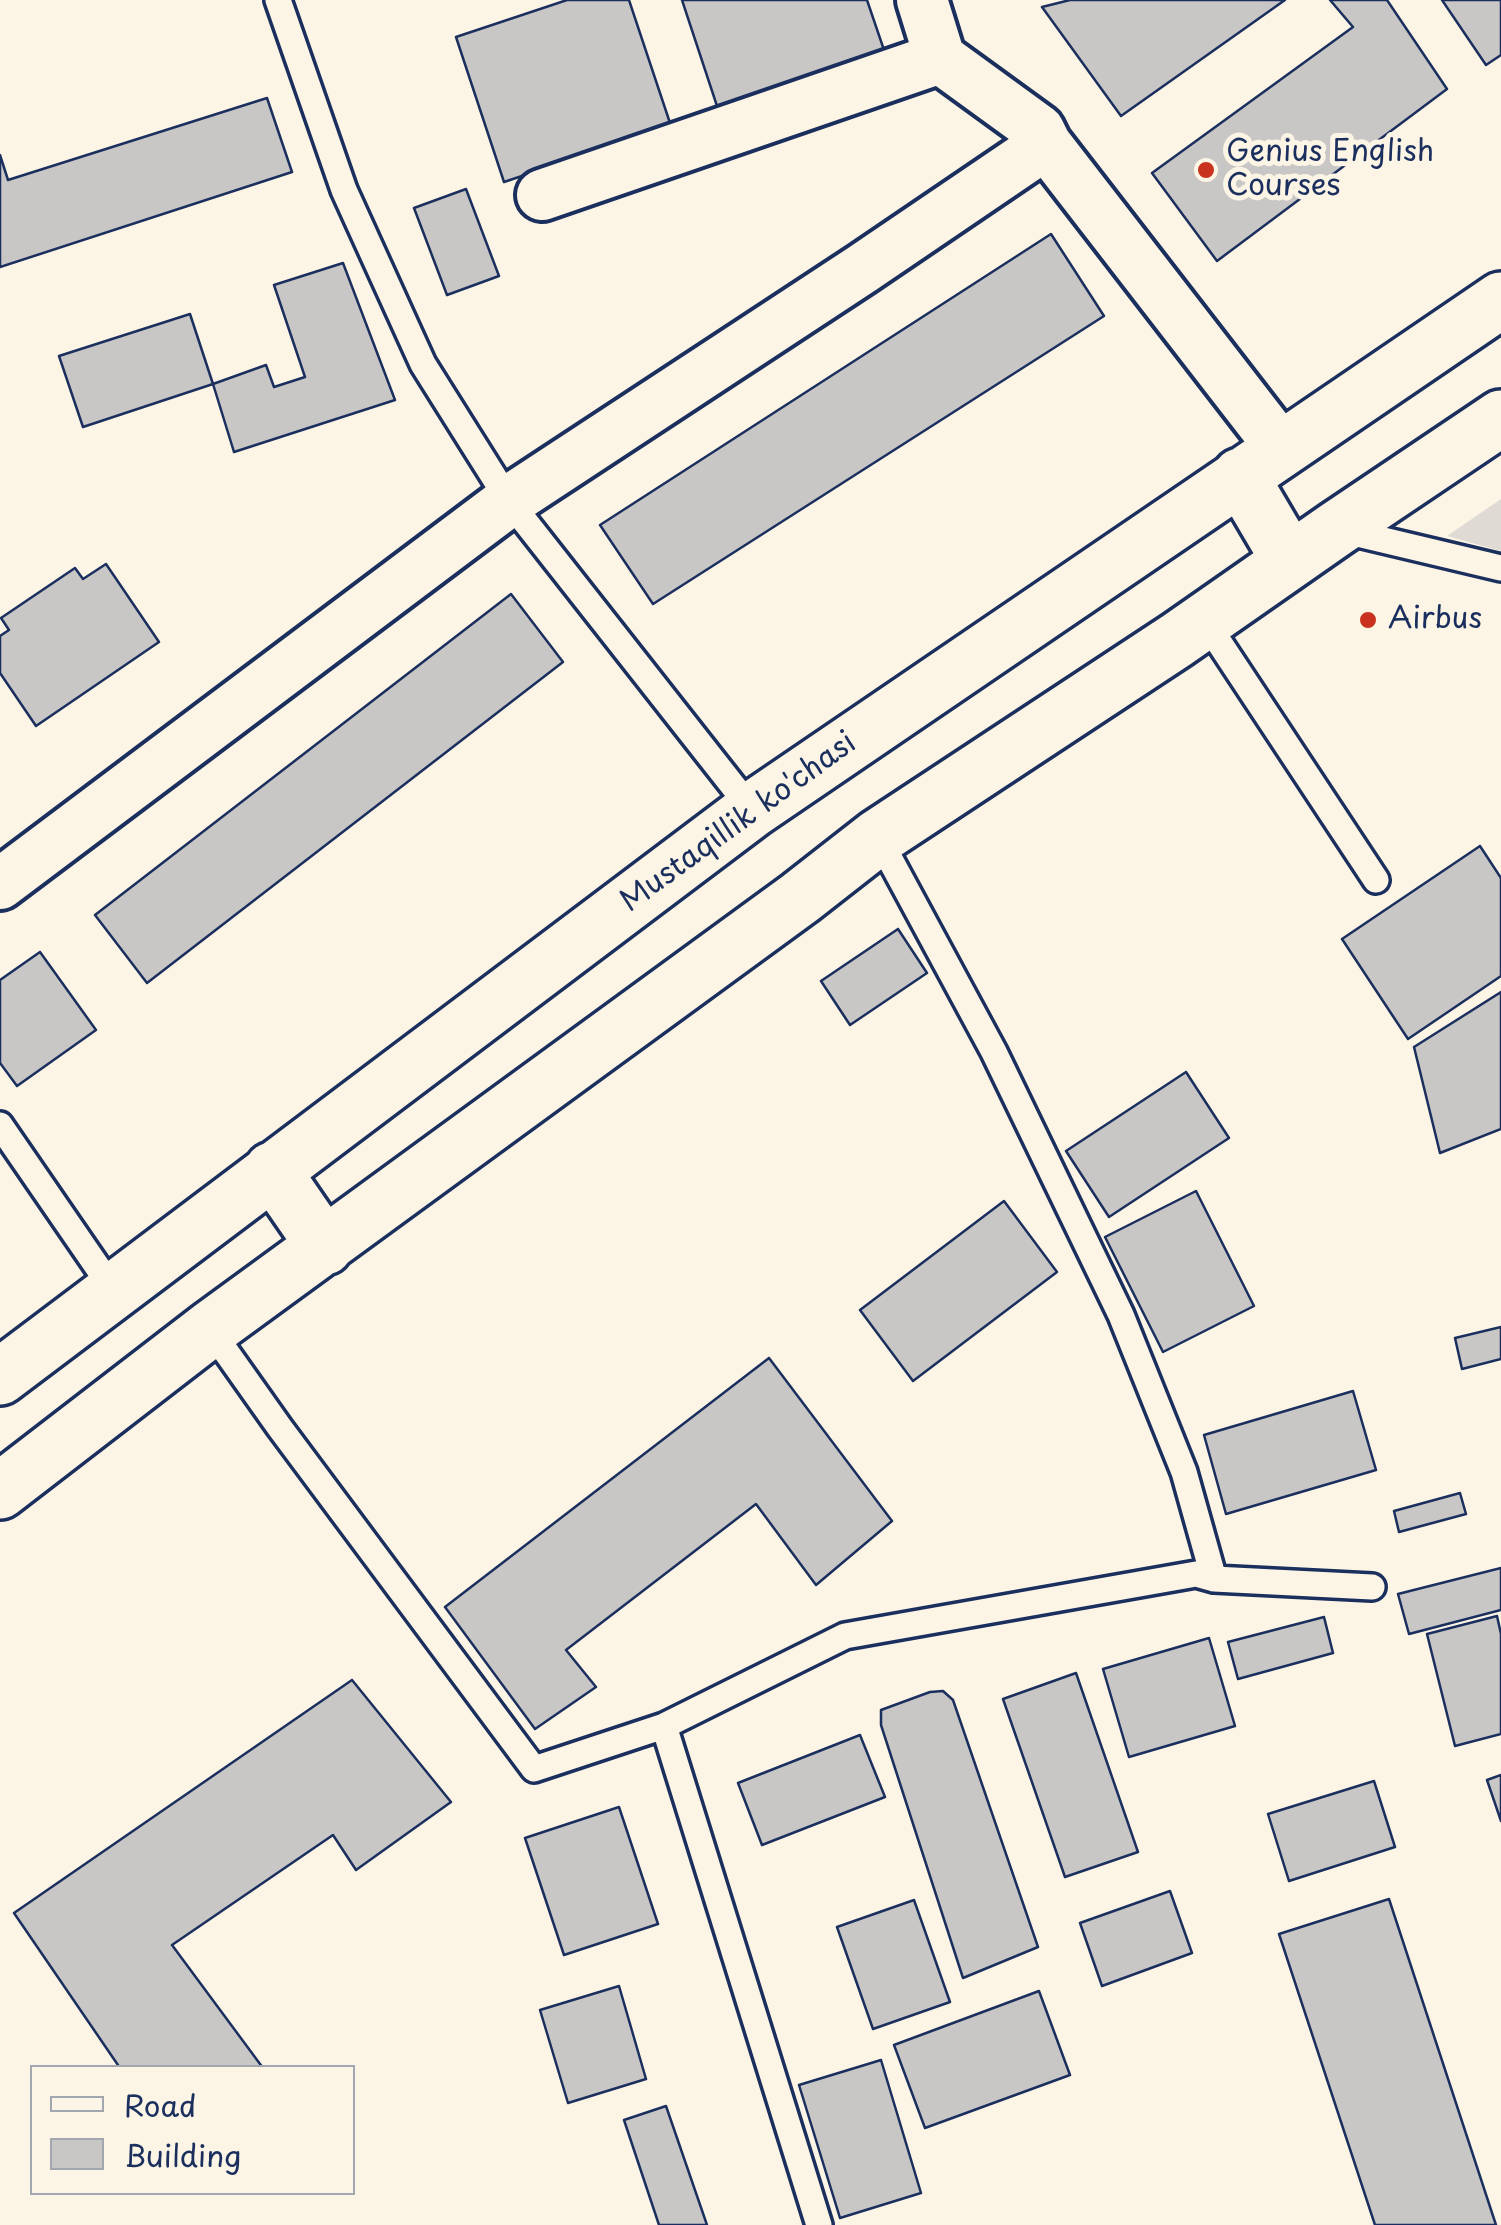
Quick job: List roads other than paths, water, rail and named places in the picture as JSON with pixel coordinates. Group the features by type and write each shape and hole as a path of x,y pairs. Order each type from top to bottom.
{"main road":[{"name":"Mustaqillik ko'chasi","path":"0,1377 752,810 1501,300"},
{"path":"0,1491 210,1329 784,910 878,837 1501,418"},
{"path":"1260,462 1290,561"},
{"path":"272,1170 325,1247"}],"street":[{"path":"922,0 940,58 1040,130 1260,462"},
{"path":"542,196 940,58"},
{"path":"0,884 509,501 862,270 1046,144"}],"lane":[{"path":"278,0 344,190 423,364 509,501 752,810"},
{"path":"1336,529 1501,568"},
{"path":"1205,620 1376,880"},
{"path":"878,837 994,1052 1121,1316 1184,1472 1214,1579"},
{"path":"0,1125 114,1292"},
{"path":"210,1329 534,1769 664,1726 845,1636 1196,1574 1214,1579 1372,1587"},
{"path":"664,1726 819,2225"}],"place":[{"name":"Genius English Courses","path":"1206,170"},
{"name":"Airbus","path":"1368,620"}]}
